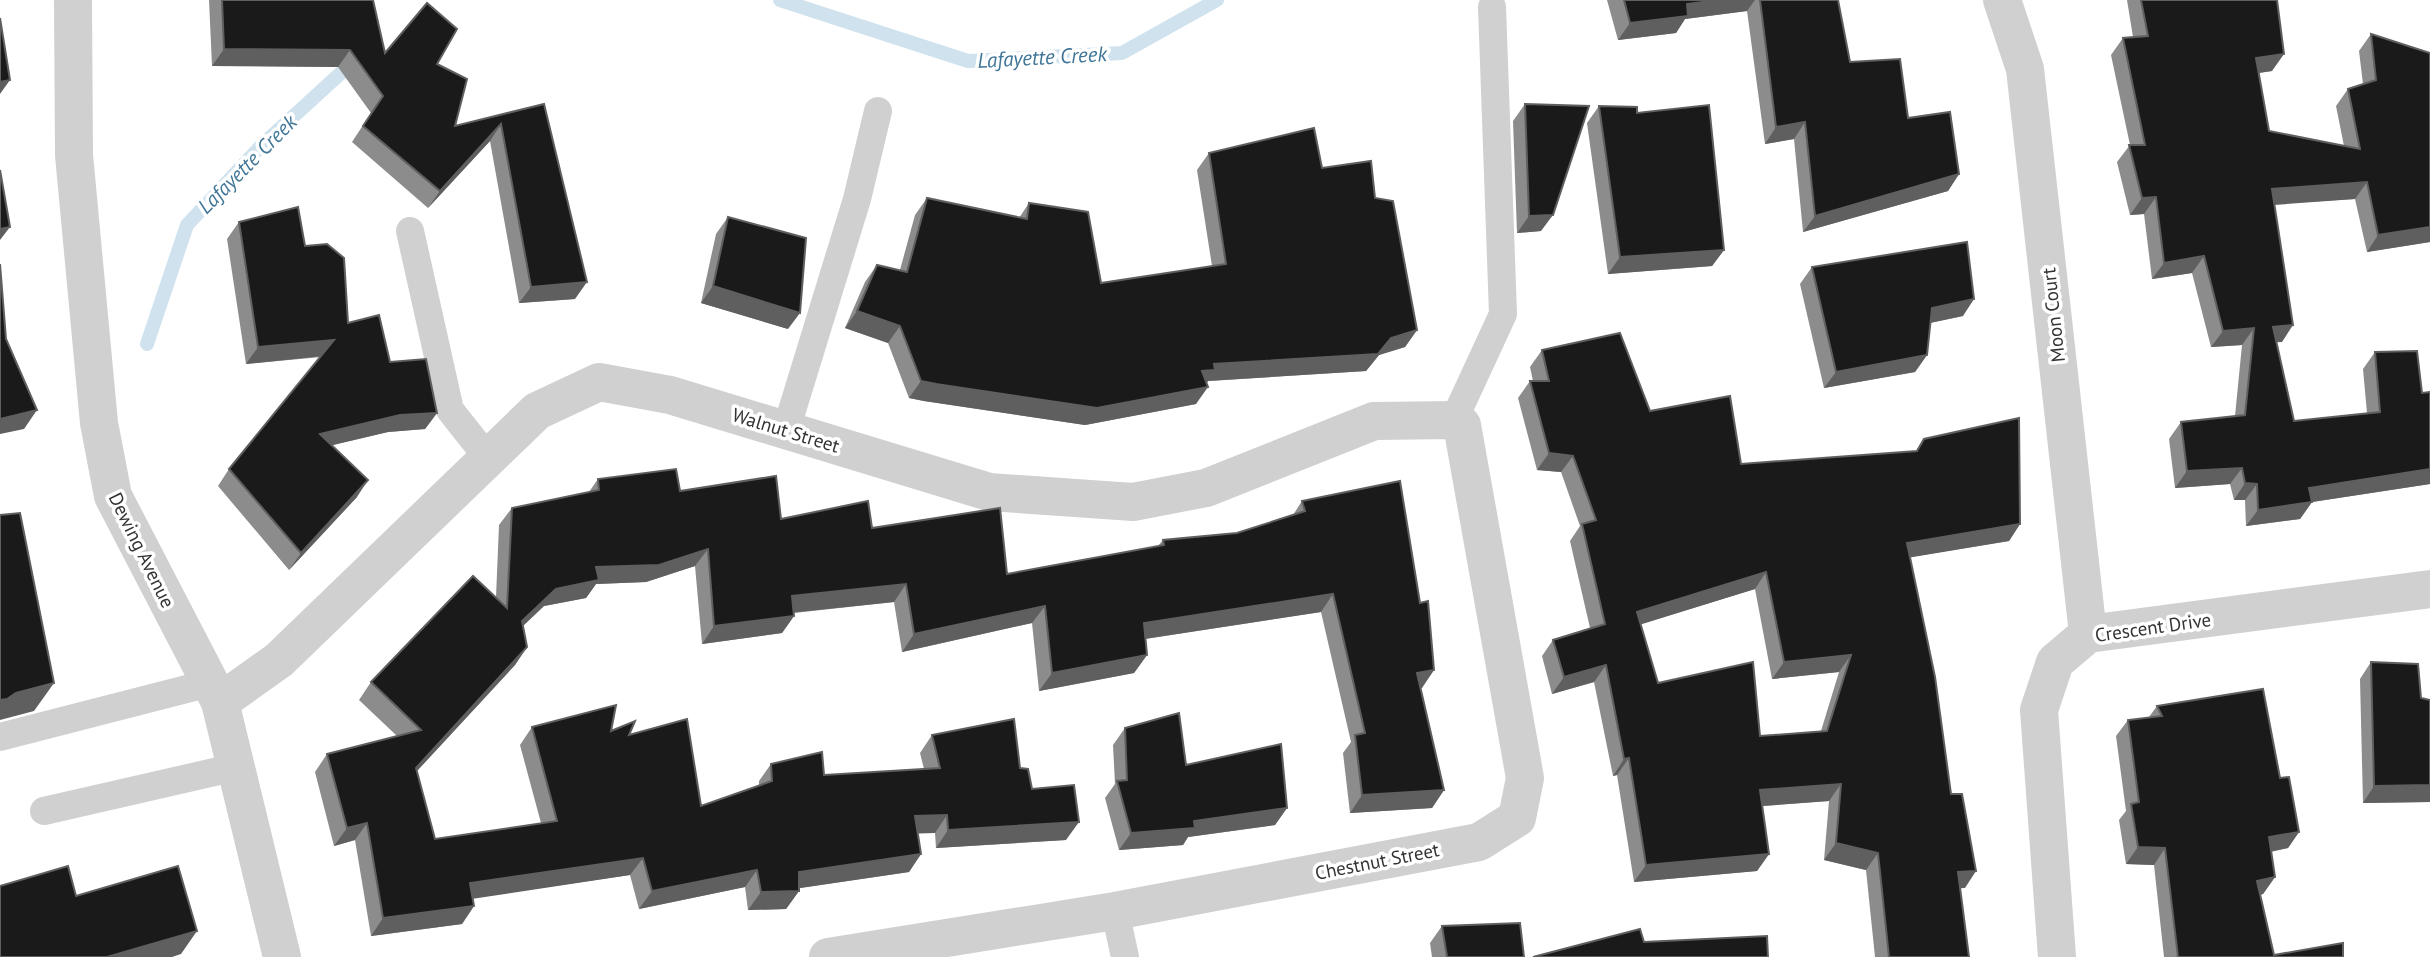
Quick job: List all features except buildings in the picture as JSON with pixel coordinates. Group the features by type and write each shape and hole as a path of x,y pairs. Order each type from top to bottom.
{"street":[{"name":"Dewing Avenue","path":"73,0 74,155 99,423 113,496 215,693 236,767 282,957"},
{"name":"Moon Court","path":"2002,0 2025,69 2088,634"},
{"name":"Walnut Street","path":"215,693 279,660 537,411 599,382 670,395 989,492 1133,502 1206,488 1374,421 1454,420"},
{"name":"Chestnut Street","path":"828,957 1115,911 1479,842 1517,818 1525,778 1462,425 1454,420"},
{"name":"Crescent Drive","path":"2057,957 2039,710 2055,662 2088,634 2430,589"}],"lane":[{"path":"1454,420 1503,314 1492,7"},
{"path":"786,430 853,212 878,111"},
{"path":"410,231 450,410 488,458"},
{"path":"0,737 215,693"},
{"path":"44,811 236,767"},
{"path":"1115,911 1125,957"}],"waterway":[{"name":"Lafayette Creek","path":"780,0 968,61 1122,53 1217,0"},
{"name":"Lafayette Creek","path":"147,344 187,225 261,146 343,71 350,56"}]}
